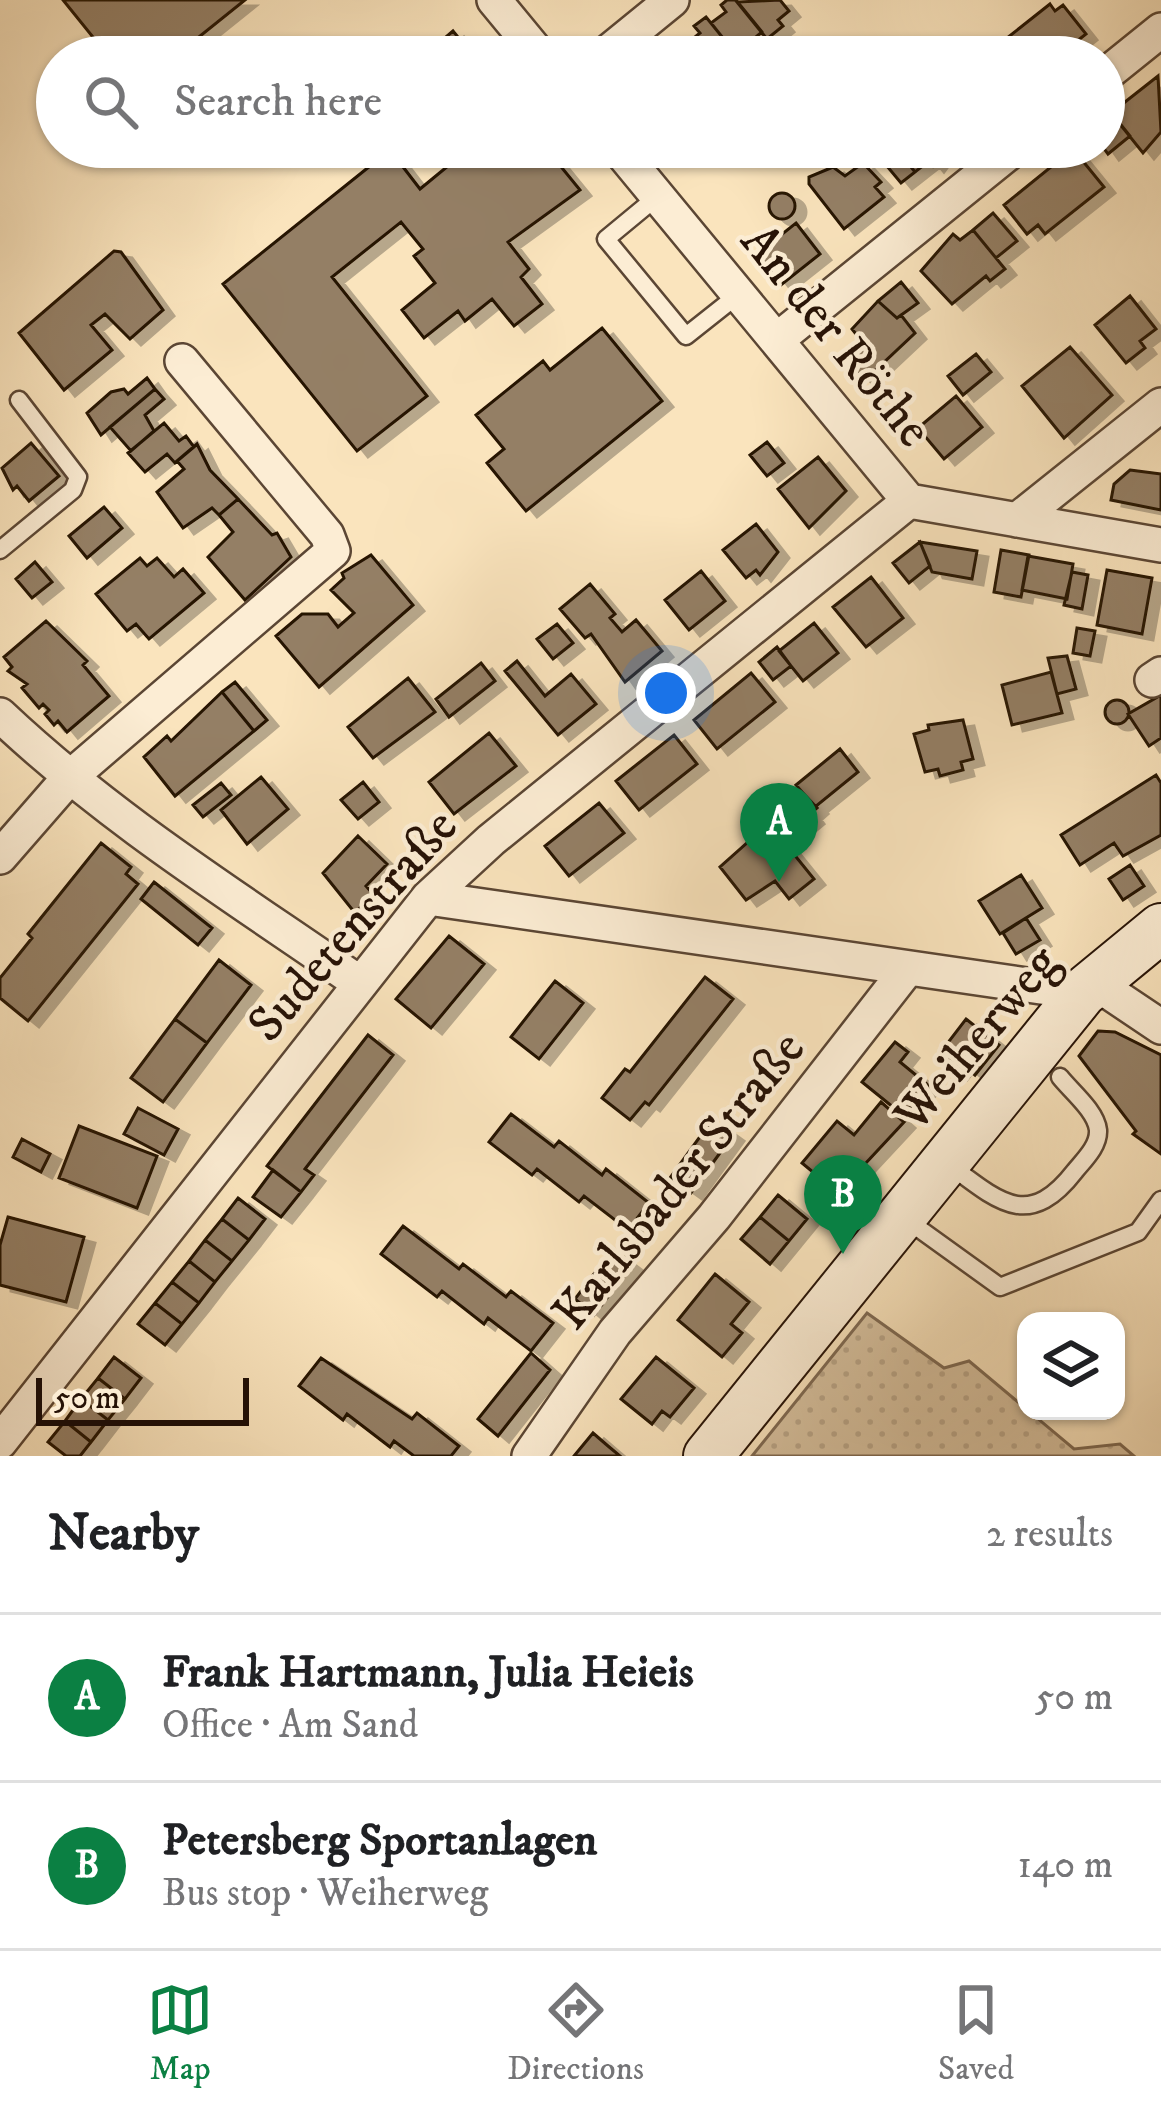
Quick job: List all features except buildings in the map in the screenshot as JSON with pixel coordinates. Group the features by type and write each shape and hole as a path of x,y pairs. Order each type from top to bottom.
{"main road":[{"name":"Weiherweg","path":"708,1456 1088,988 1161,928"}],"street":[{"path":"494,0 524,36"},
{"path":"628,36 673,0"},
{"path":"1125,59 1161,30"},
{"name":"An der Röthe","path":"635,168 909,501 1161,545"},
{"path":"778,339 990,168"},
{"path":"0,857 68,779 333,550 327,536 182,361"},
{"path":"1017,520 1161,405"},
{"name":"Sudetenstraße","path":"0,1442 428,898 490,840 909,501"},
{"path":"0,715 68,779 164,852 358,982"},
{"path":"428,898 908,968 1088,988 1161,1027"},
{"name":"Karlsbader Straße","path":"529,1456 615,1332 714,1217 908,968"}],"lane":[{"path":"658,196 605,238 686,336 740,293"},
{"path":"0,550 73,490 78,477 19,400"},
{"path":"945,1162 994,1198 1018,1206 1033,1207 1056,1196 1089,1153 1098,1131 1094,1118 1060,1077"},
{"path":"902,1216 1000,1287 1138,1232 1161,1200"}],"shaded area":[{"path":"867,1313 944,1368 969,1361 1017,1401 1017,1420 1039,1420 1074,1449 1120,1444 1134,1456 752,1456"}],"place":[{"name":"Frank Hartmann, Julia Heieis","path":"779,882"},
{"name":"Petersberg Sportanlagen","path":"843,1254"}]}
